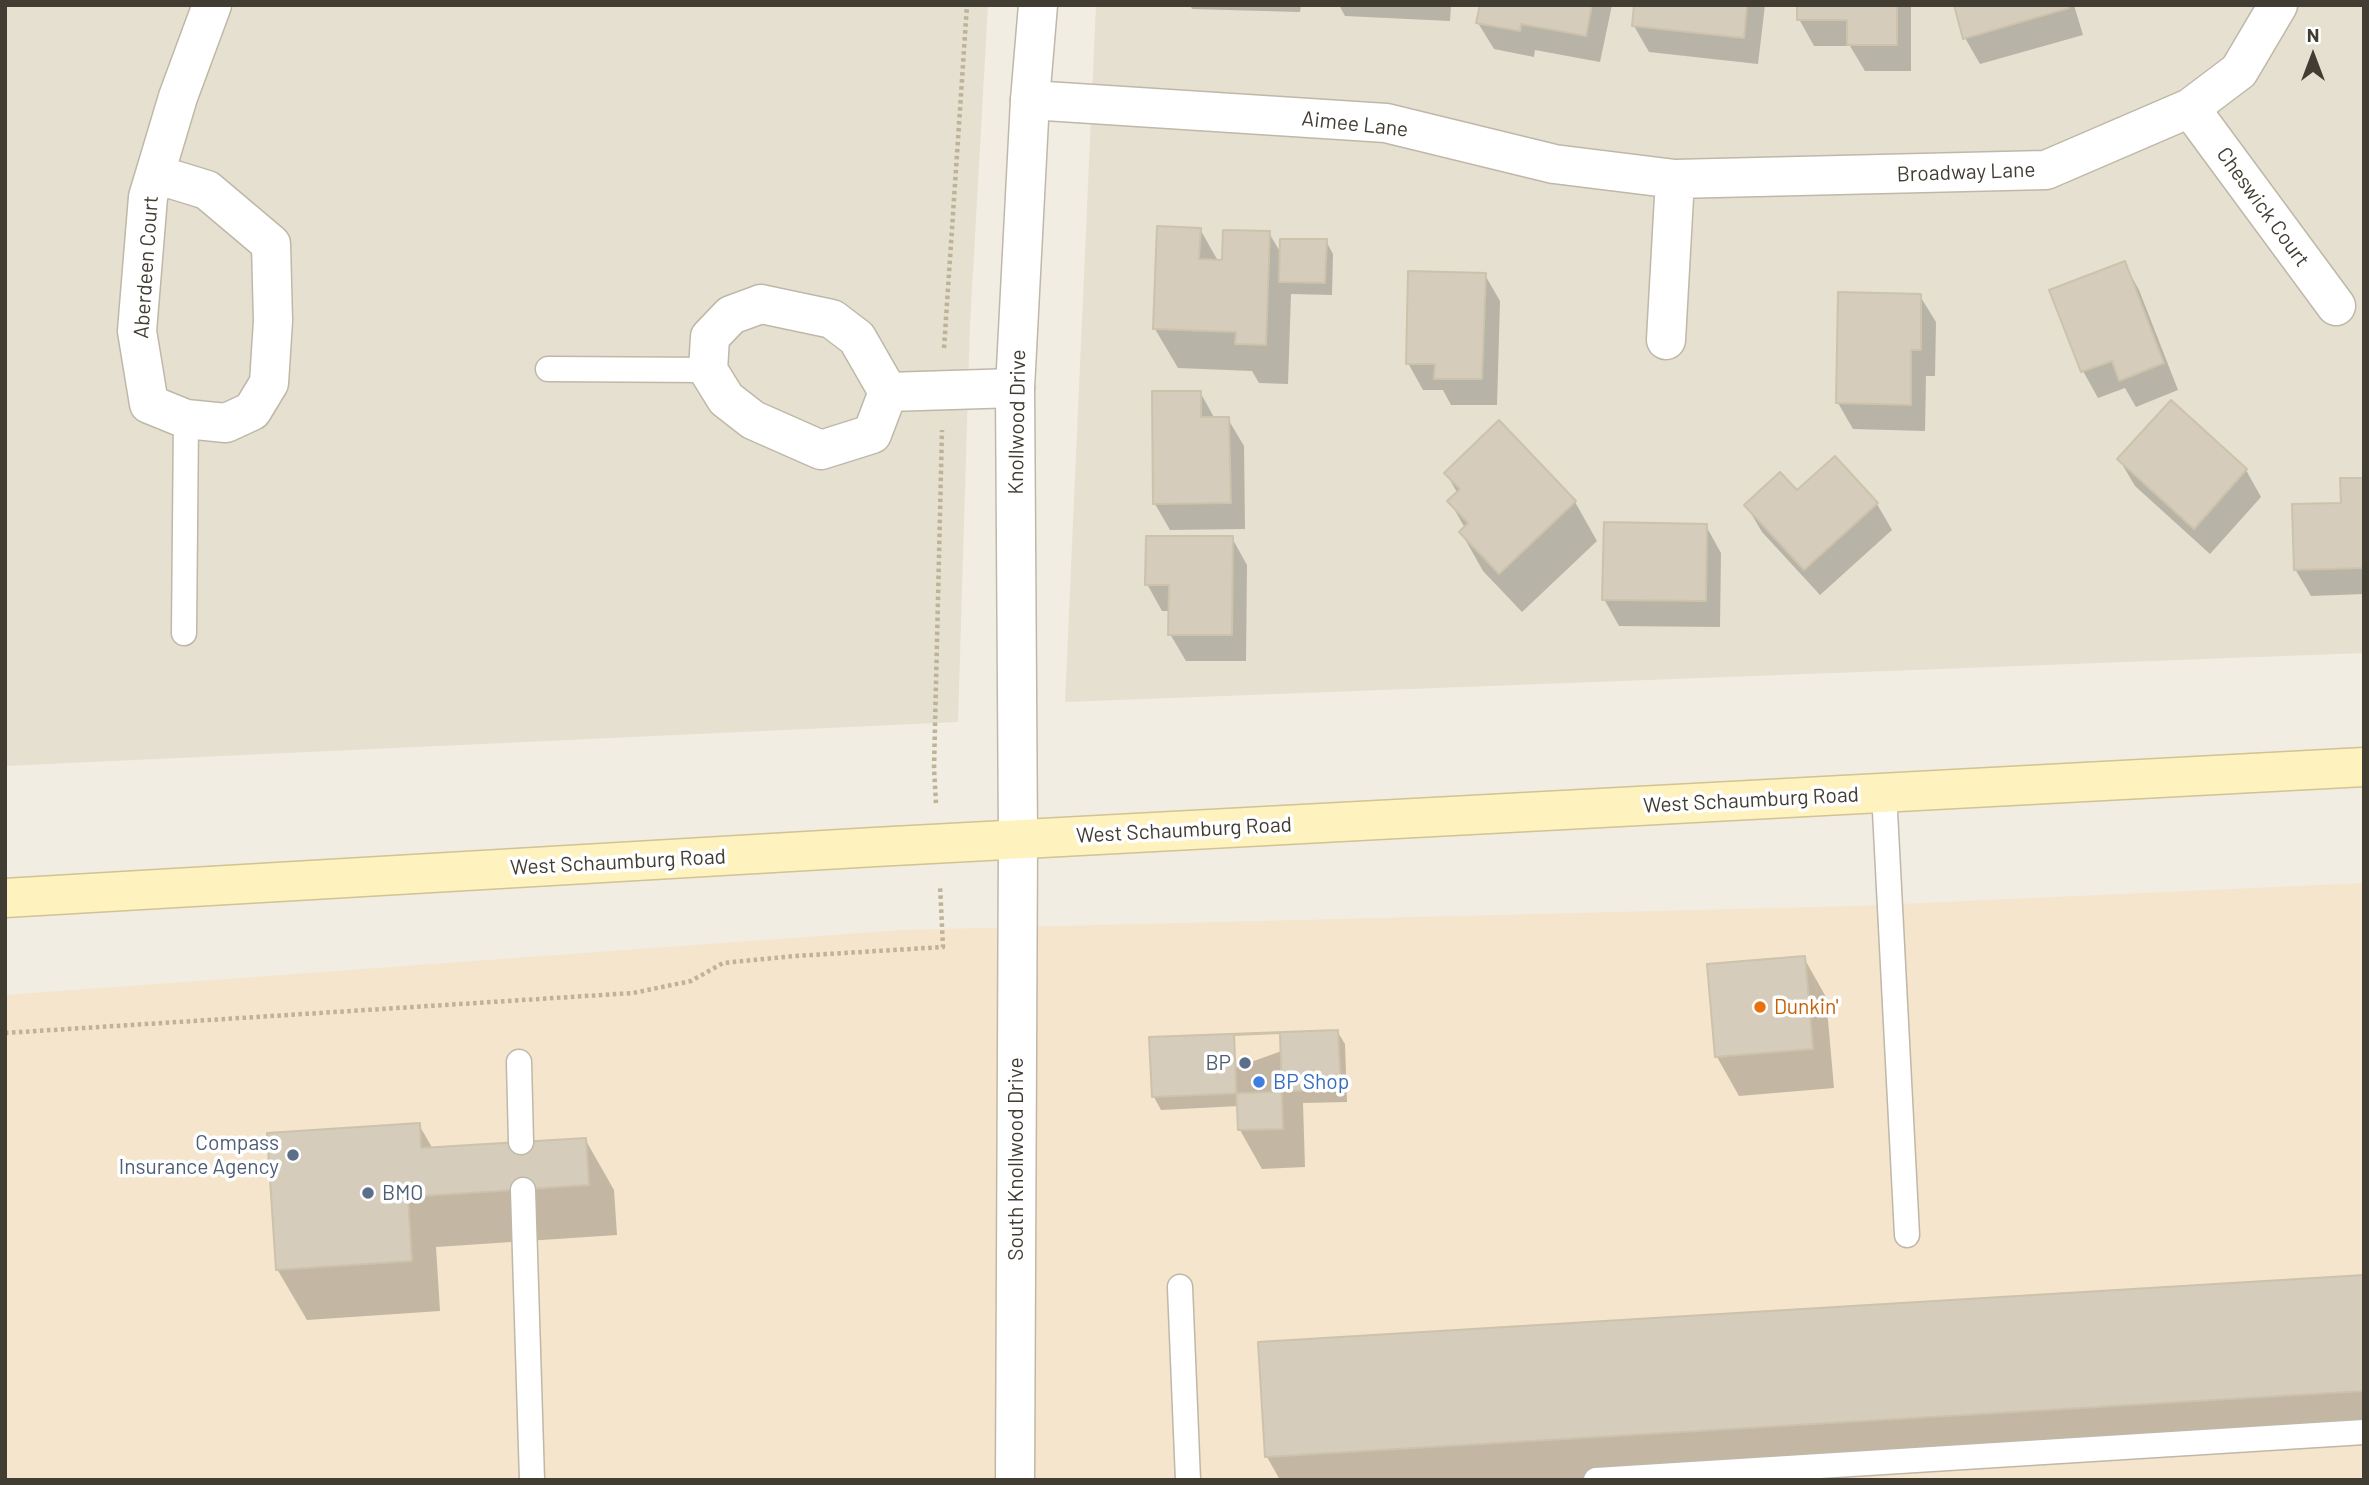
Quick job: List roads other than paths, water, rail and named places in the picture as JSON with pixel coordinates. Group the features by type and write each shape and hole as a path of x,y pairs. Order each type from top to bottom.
{"main road":[{"name":"West Schaumburg Road","path":"5,898 1018,839 2364,767"}],"street":[{"name":"Aberdeen Court","path":"155,174 207,190 271,244 273,321 269,383 253,411 226,423 186,419 149,404 137,331 148,197 178,97 212,5"},
{"name":"Knollwood Drive","path":"1018,839 1015,387 1030,100 1038,5"},
{"name":"Broadway Lane","path":"1675,179 2046,170 2190,108 2239,71 2278,5"},
{"name":"Aimee Lane","path":"1030,100 1386,123 1554,164 1675,179"},
{"name":"Cheswick Court","path":"2190,108 2336,306"},
{"path":"1665,340 1675,179"},
{"path":"761,304 832,319 857,338 888,392 872,434 821,450 753,420 726,399 708,370 710,337 731,315 761,304"},
{"path":"888,392 1015,387"},
{"name":"South Knollwood Drive","path":"1015,1480 1018,839"}],"lane":[{"path":"548,369 708,370"},
{"path":"184,633 186,419"},
{"path":"1884,792 1907,1235"},
{"path":"519,1062 521,1142"},
{"path":"523,1190 532,1480"},
{"path":"1180,1287 1188,1480"},
{"path":"1596,1480 2364,1432"}],"place":[{"name":"Dunkin'","path":"1760,1007"},
{"name":"BP","path":"1245,1063"},
{"name":"BP Shop","path":"1259,1082"},
{"name":"Compass Insurance Agency","path":"293,1155"},
{"name":"BMO","path":"368,1193"}]}
